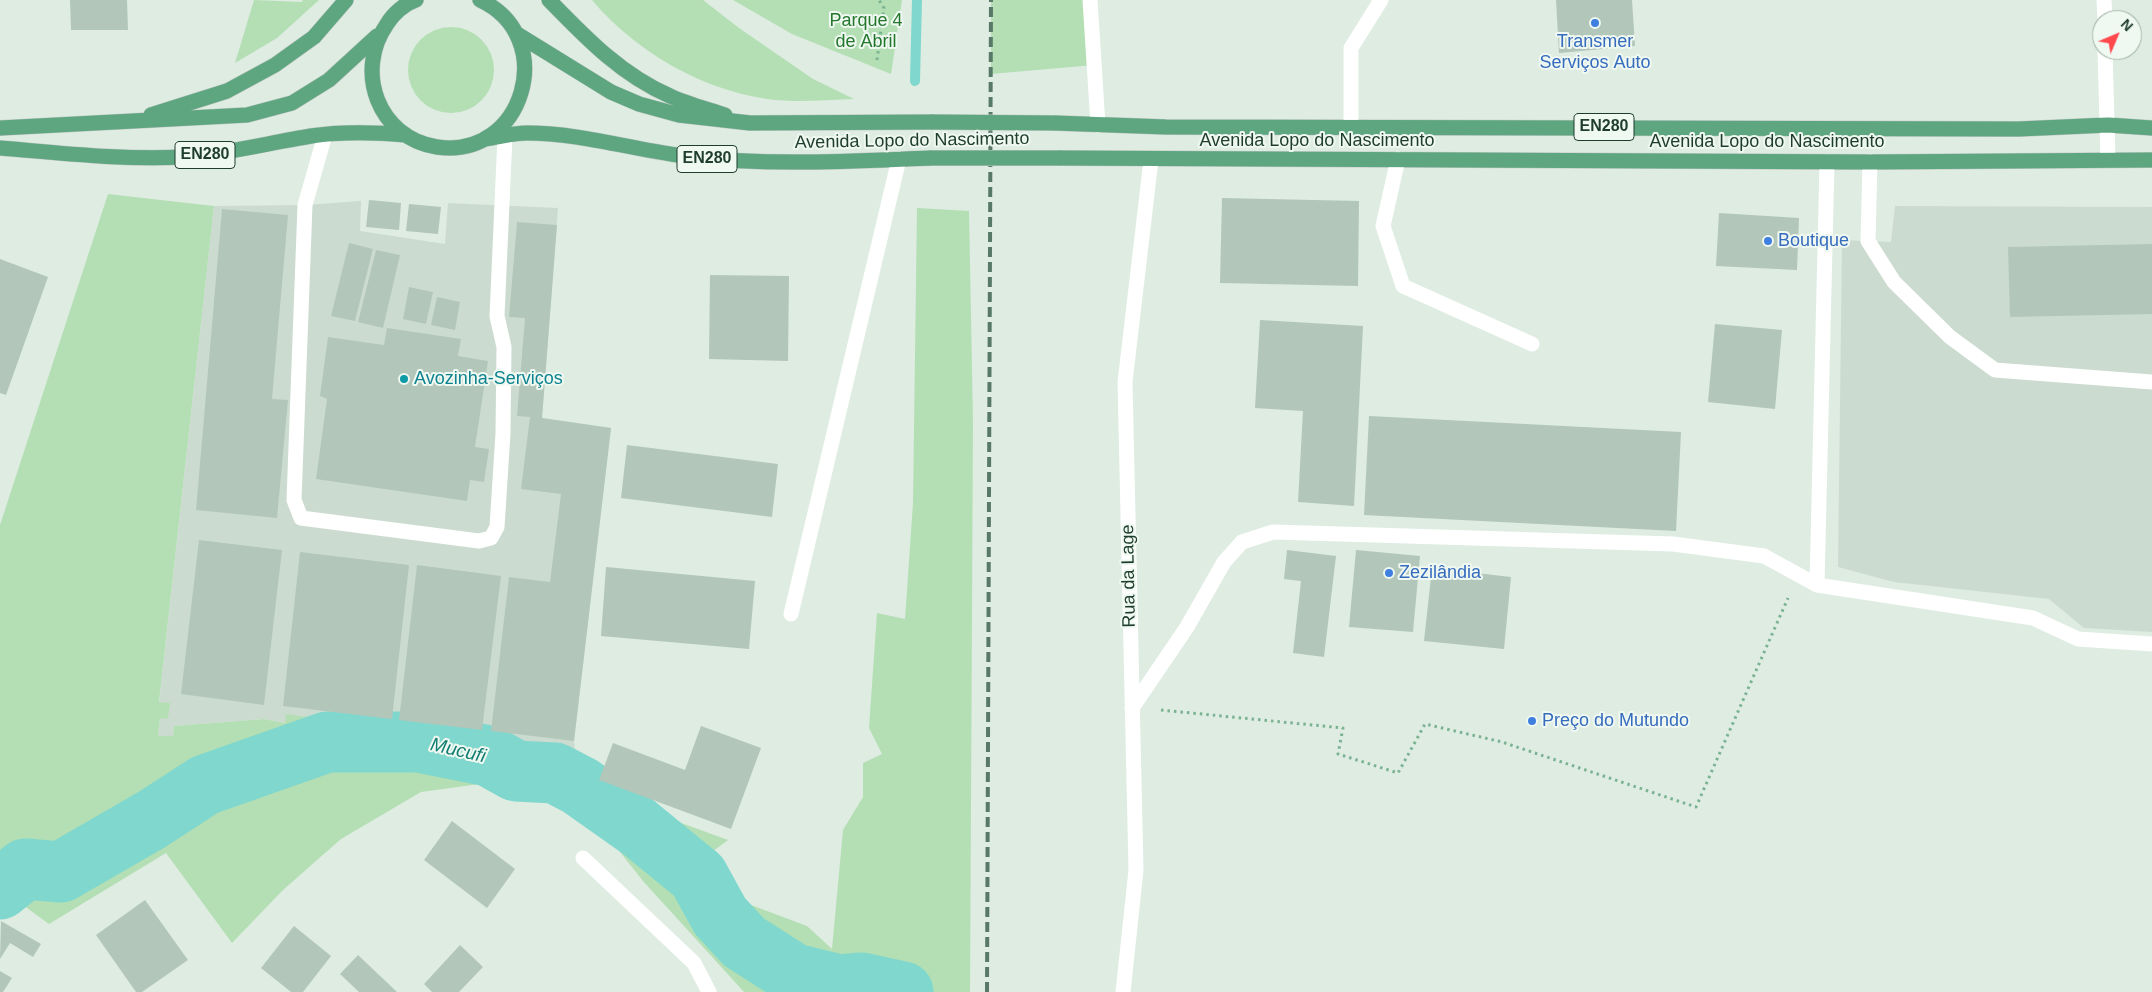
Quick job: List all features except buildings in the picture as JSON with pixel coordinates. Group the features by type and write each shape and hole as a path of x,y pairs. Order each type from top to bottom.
{"main road":[{"path":"128,122 227,91 275,65 314,37 346,0"},
{"path":"404,0 378,36 371,58 372,83 380,106 395,127 408,135"},
{"path":"393,15 416,0"},
{"path":"480,0 502,15"},
{"path":"486,139 504,124 518,105 525,81 525,57 517,34 502,15 494,0"},
{"path":"549,0 587,40 628,74 669,96 750,123"},
{"name":"Avenida Lopo do Nascimento","path":"517,34 577,73 640,104 679,115 750,123 932,122 1351,127 2019,130 2108,126 2152,128"},
{"name":"EN280","path":"0,128 247,115 292,103 329,80 378,36"},
{"name":"EN280","path":"0,148 102,157 182,157 231,152 325,135 365,132 408,135"},
{"name":"Avenida Lopo do Nascimento","path":"408,135 437,147 461,146 486,139 526,133 621,144 690,157 748,162 931,158 1827,162 2152,160"}],"street":[{"path":"1090,0 1098,125"},
{"path":"1351,127 1351,48 1381,0"},
{"path":"2106,60 2108,160"},
{"path":"325,135 305,205 294,500 301,518 479,541 491,538 497,527 503,433 504,347 497,316 505,136"},
{"path":"791,614 899,159"},
{"path":"1398,159 1383,226 1403,286 1532,344"},
{"name":"Rua da Lage","path":"1122,992 1136,870 1125,382 1151,160"},
{"path":"1816,585 1827,162"},
{"path":"1870,162 1868,241 1894,282 1950,337 1995,370 2152,382"},
{"path":"1132,708 1187,627 1224,562 1242,542 1273,532 1673,544 1764,556 1816,585 2033,618 2078,639 2152,644"},
{"path":"583,858 694,963 709,992"}],"path":[{"path":"877,60 884,8 879,0"},
{"path":"1132,708 1343,728 1338,754 1398,773 1425,724 1502,742 1696,807 1798,575"}],"shaded area":[{"path":"361,201 360,231 445,244 448,203 558,208 542,418 611,428 574,741 576,758 486,742 286,715 286,723 264,719 174,726 173,736 158,736 160,719 170,703 159,703 214,206 305,205"},
{"path":"1895,206 2152,207 2152,632 2084,628 2049,599 1894,582 1838,567 1842,240 1891,242"}],"green space":[{"path":"254,0 302,2 303,0 319,0 277,38 235,63"},
{"path":"592,0 703,0 739,28 813,79 854,99 789,101 767,99 717,86 670,65 649,51 628,36"},
{"name":"Parque 4 de Abril","path":"733,0 902,0 891,74 792,34"},
{"path":"991,0 1090,0 1094,65 991,74"},
{"path":"451,27 467,30 475,34 487,46 491,54 494,70 491,86 487,94 475,106 467,110 451,113 435,110 427,106 415,94 411,86 408,70 411,54 415,46 427,34 435,30"},
{"path":"108,194 214,206 159,702 170,703 168,718 160,719 158,736 173,736 174,726 264,719 285,723 286,714 486,742 576,758 580,786 728,840 696,864 727,896 807,926 832,949 843,830 863,797 863,763 882,754 869,728 877,613 905,619 913,503 917,208 969,211 973,423 970,992 744,992 643,881 601,828 562,799 509,780 421,792 341,839 283,890 232,943 166,853 49,924 16,900 0,906 0,525"}],"waterway":[{"path":"915,81 917,0"},
{"name":"Mucufi","path":"0,889 25,869 61,872 151,820 205,785 327,742 419,742 489,756 516,771 555,773 580,786 638,827 698,876 720,916 744,942 794,974 839,985 862,983 903,992"}],"railway":[{"path":"987,992 991,0"}],"place":[{"name":"Transmer Serviços Auto","path":"1595,23"},
{"name":"Boutique","path":"1768,241"},
{"name":"Avozinha-Serviços","path":"404,379"},
{"name":"Zezilândia","path":"1389,573"},
{"name":"Preço do Mutundo","path":"1532,721"}]}
